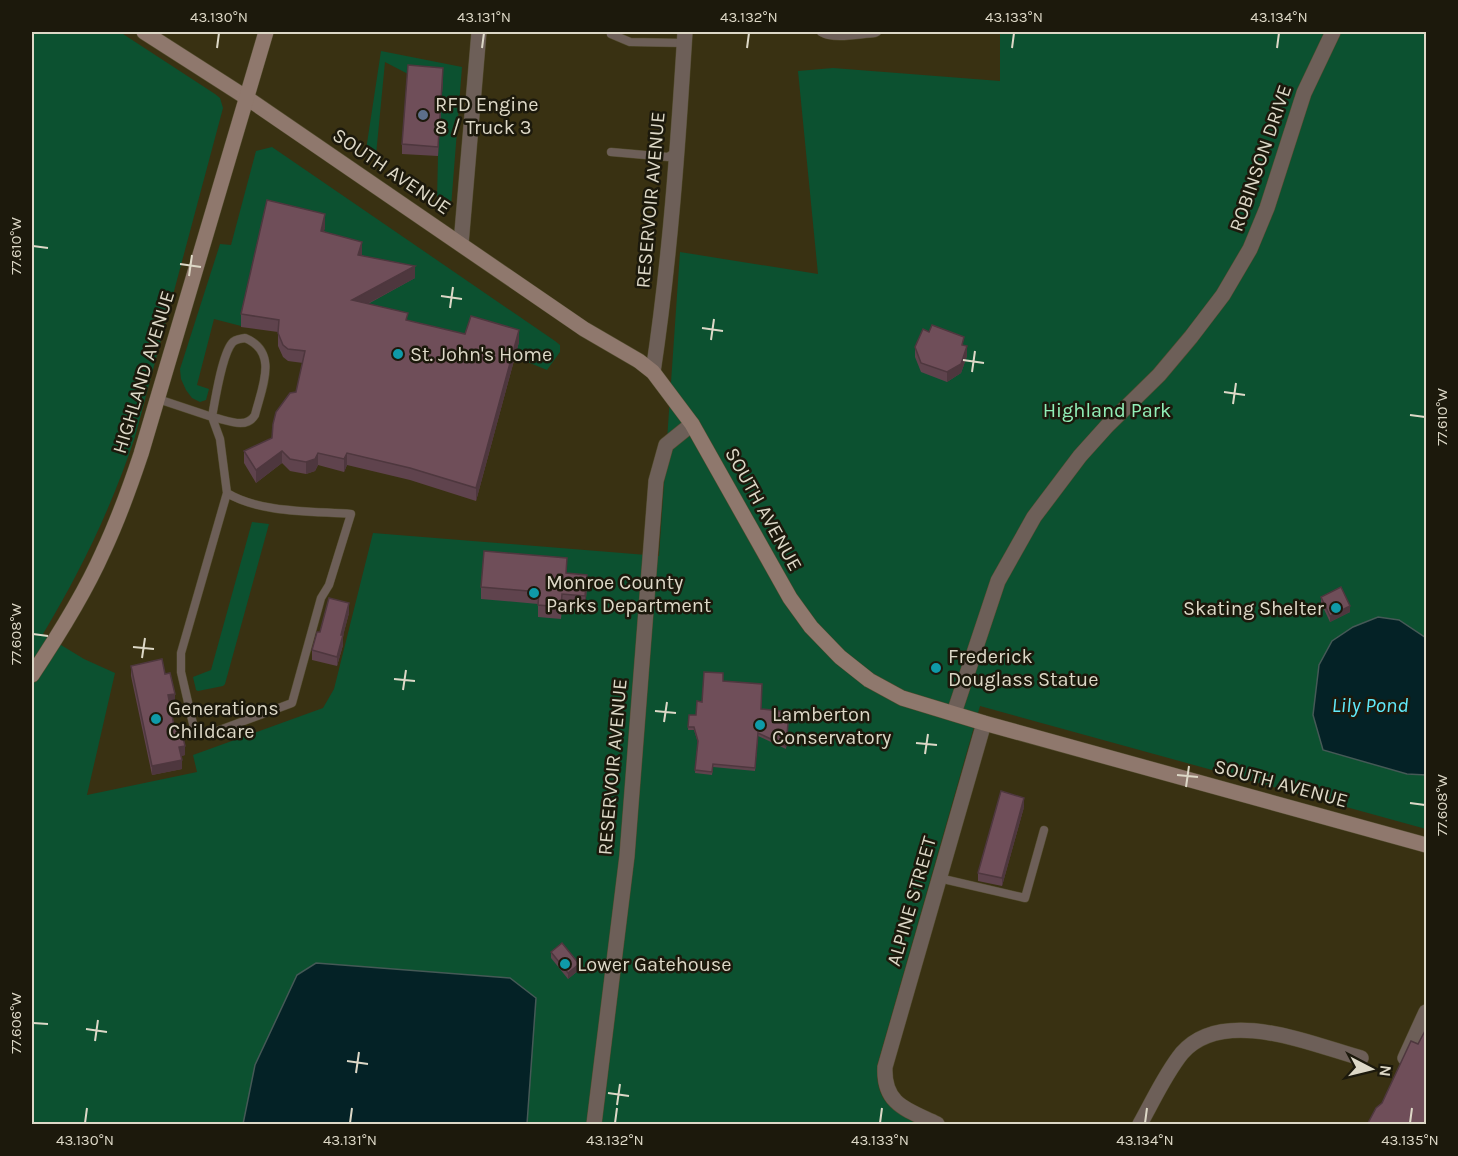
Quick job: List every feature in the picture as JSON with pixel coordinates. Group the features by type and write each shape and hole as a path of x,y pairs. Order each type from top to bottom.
{"main road":[{"name":"SOUTH AVENUE","path":"144,32 247,98 584,329 639,361 653,372 692,424 790,598 811,627 840,657 869,680 902,698 984,723 1426,845"},
{"name":"HIGHLAND AVENUE","path":"32,675 55,641 103,553 124,502 158,399 266,32"}],"street":[{"path":"461,244 479,32"},
{"name":"ROBINSON DRIVE","path":"954,713 998,581 1034,517 1080,456 1159,375 1191,337 1223,295 1250,249 1267,208 1304,93 1333,32"},
{"name":"RESERVOIR AVENUE","path":"653,372 677,151 684,37"},
{"name":"RESERVOIR AVENUE","path":"594,1125 627,856 656,481 666,446 692,424"},
{"name":"ALPINE STREET","path":"937,1125 896,1103 888,1092 885,1067 984,723"},
{"path":"1398,1072 1426,1012"},
{"path":"1140,1125 1170,1069 1184,1052 1200,1038 1222,1031 1244,1029 1268,1032 1361,1058"}],"lane":[{"path":"821,32 837,35 878,32"},
{"path":"611,34 630,42 684,37"},
{"path":"611,152 668,157 677,151"},
{"path":"158,399 212,417 245,424 255,415 267,370 265,358 255,342 245,338 236,340 230,345 212,417 220,439 227,493 181,653 181,672 194,728 201,734 209,734 292,703 321,598 329,585 351,514 252,503 237,499 227,493"},
{"path":"939,878 1025,898 1044,830"}],"green space":[{"name":"Highland Park","path":"32,32 120,32 215,94 220,98 223,108 135,437 95,538 43,634 84,659 115,673 87,795 197,772 193,755 323,708 334,689 373,533 659,556 680,252 818,274 798,71 833,68 1000,81 1000,32 1426,32 1426,829 980,706 877,1066 879,1088 887,1103 900,1114 920,1124 32,1124"},
{"path":"381,51 462,67 451,207 437,200 438,156 408,74 385,62 376,155 381,160 366,150"},
{"path":"272,147 560,345 560,352 547,370 515,357 465,346 347,311 375,300 414,278 358,267 362,255 321,243 325,227 267,213 241,326 214,319 197,385 209,389 206,400 200,402 192,398 181,379 180,369 220,244 231,245 256,151"},
{"path":"252,522 269,524 225,684 198,691 193,677 211,670"}],"water":[{"name":"Lily Pond","path":"1378,617 1399,620 1426,638 1426,775 1407,774 1323,750 1313,715 1319,665 1332,641 1353,627"},
{"path":"316,963 510,978 536,998 527,1124 243,1124 255,1065 297,975"}],"building":[{"name":"RFD Engine 8 / Truck 3","path":"408,65 443,68 438,147 402,144"},
{"name":"St. John's Home","path":"267,200 325,214 321,231 362,242 358,255 415,266 352,300 408,313 406,320 465,334 471,316 519,330 476,488 410,468 347,453 344,459 318,453 315,459 306,462 290,459 282,451 256,470 244,451 272,438 276,412 290,393 296,392 305,351 288,349 283,345 278,333 279,320 241,314"},
{"path":"932,325 964,337 962,345 967,346 961,364 947,372 921,363 915,347 923,329 929,332"},
{"name":"Monroe County Parks Department","path":"484,551 567,558 566,573 587,575 585,596 562,594 561,607 538,605 539,592 481,587"},
{"name":"Skating Shelter","path":"1341,587 1350,606 1330,616 1321,597"},
{"path":"329,598 349,603 337,657 312,650 317,632 320,632"},
{"name":"Generations Childcare","path":"162,659 165,674 170,673 175,694 168,695 174,726 180,725 185,746 179,747 182,760 152,766 131,666"},
{"name":"Lamberton Conservatory","path":"704,672 723,673 723,681 762,684 761,709 789,712 786,746 758,733 755,768 713,764 712,772 695,770 698,741 694,727 688,727 689,715 696,715 697,701 702,702"},
{"path":"1001,791 1024,798 1002,878 978,873"},
{"name":"Lower Gatehouse","path":"562,943 579,964 568,973 551,952"},
{"path":"1426,1029 1426,1125 1367,1125 1376,1108 1382,1103 1411,1041 1418,1044"}],"place":[{"name":"RFD Engine 8 / Truck 3","path":"423,115"},
{"name":"St. John's Home","path":"398,354"},
{"name":"Monroe County Parks Department","path":"534,593"},
{"name":"Skating Shelter","path":"1336,608"},
{"name":"Frederick Douglass Statue","path":"936,668"},
{"name":"Generations Childcare","path":"156,719"},
{"name":"Lamberton Conservatory","path":"760,725"},
{"name":"Lower Gatehouse","path":"565,964"}]}
